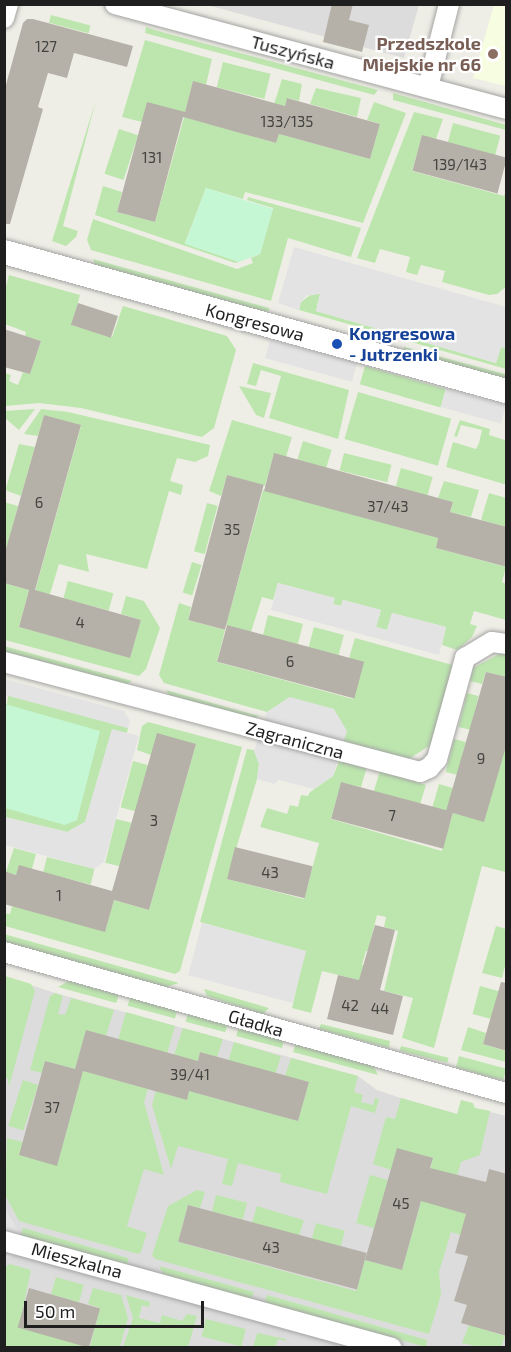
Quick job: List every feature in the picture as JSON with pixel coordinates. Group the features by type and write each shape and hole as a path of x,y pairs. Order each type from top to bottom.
{"street":[{"path":"4,18 8,4"},
{"path":"428,87 449,4"},
{"name":"Tuszyńska","path":"126,6 507,109"},
{"name":"Kongresowa","path":"4,252 507,391"},
{"name":"Zagraniczna","path":"4,662 420,772 429,768 437,759 465,658 492,642 507,644"},
{"name":"Gładka","path":"4,952 507,1093"},
{"name":"Mieszkalna","path":"4,1240 392,1347"}],"shaded area":[{"path":"207,5 419,5 404,58"},
{"name":"Przedszkole Miejskie nr 66","path":"494,5 506,5 506,86 473,78"},
{"path":"294,247 506,307 506,348 501,347 496,363 316,311 320,294 306,296 299,310 278,303"},
{"path":"270,340 357,363 352,382 265,358"},
{"path":"446,389 506,405 501,423 441,407"},
{"path":"278,583 335,598 333,604 341,606 343,600 381,610 376,627 387,630 392,613 446,627 439,655 271,610"},
{"path":"4,679 124,711 130,721 128,728 5,695"},
{"path":"290,697 334,709 347,731 333,776 314,789 279,780 274,784 257,779 259,764 254,751 267,712"},
{"path":"112,729 139,736 104,862 94,869 5,845 5,817 67,832 85,822"},
{"path":"202,923 306,951 292,1003 188,975"},
{"path":"4,976 55,993 358,1076 377,1090 457,1114 475,1108 506,1116 506,1347 5,1347"},
{"path":"4,1207 21,1235 14,1255 5,1260"}],"green space":[{"path":"51,15 91,26 89,33 49,23"},
{"path":"146,27 378,90 374,95 145,33"},
{"path":"145,40 212,59 206,85 193,82 185,112 142,122 122,117"},
{"path":"223,62 271,74 264,99 217,87"},
{"path":"282,79 302,84 299,101 288,98 285,106 274,104"},
{"path":"316,88 361,98 357,117 310,104"},
{"path":"393,93 506,125 506,130 393,100"},
{"path":"96,100 63,226 78,231 76,237 66,246 52,241"},
{"path":"374,102 406,113 363,223 245,192 243,199 206,188 185,243 239,262 235,263 95,215 103,186 122,192 117,212 155,222 184,117 276,143 279,134 370,159 380,124 367,120"},
{"path":"414,112 443,119 436,139 422,136 412,171 504,196 506,190 506,287 497,294 489,295 442,282 445,271 421,265 417,275 406,272 410,257 380,249 375,263 357,258"},
{"path":"453,123 500,136 495,155 448,142"},
{"path":"119,129 138,135 123,180 104,174"},
{"path":"206,188 273,209 260,254 239,262 185,244"},
{"path":"248,197 361,228 351,257 288,238 271,301 91,250 87,240 93,219 237,269 253,263 251,258 260,254 273,208 247,200"},
{"path":"93,259 269,308 269,311 212,299 95,265"},
{"path":"9,275 80,295 72,325 112,337 123,306 227,336 236,350 214,428 202,437 81,408 39,403 5,406 5,373 11,375 9,381 18,385 23,372 30,374 41,341 25,336 26,332 5,324 5,290"},
{"path":"313,293 320,294 316,311 496,363 501,347 506,348 506,369 299,310 301,302"},
{"path":"404,347 506,374 505,379 403,352"},
{"path":"253,363 349,390 338,439 269,418 281,376 261,370 256,386 247,384"},
{"path":"365,366 446,389 441,407 360,384"},
{"path":"239,386 271,393 264,418 256,415"},
{"path":"358,392 451,419 438,466 344,439"},
{"path":"35,409 19,430 5,418 5,411"},
{"path":"41,409 68,412 210,445 208,456 195,462 177,458 170,481 183,485 181,495 169,491 147,569 86,554 89,572 59,564 50,594 35,591 81,426 44,415 38,436 24,434"},
{"path":"232,420 292,437 286,457 274,454 265,486 227,475 221,496 209,491"},
{"path":"460,420 490,429 489,435 505,440 506,438 506,483 446,467 453,442 476,449 479,443 482,430 461,425 457,437 454,436"},
{"path":"303,441 332,450 326,468 297,459"},
{"path":"19,444 35,447 21,496 7,491 6,488"},
{"path":"344,453 392,465 387,482 340,470"},
{"path":"401,468 433,477 427,495 396,486"},
{"path":"444,481 479,490 471,517 450,512 453,502 438,498"},
{"path":"263,490 438,538 436,548 506,567 502,582 506,584 506,620 474,611 470,624 477,626 472,637 457,650 442,645 446,627 392,613 387,630 376,627 381,610 343,600 341,606 333,604 334,598 278,583 273,600 262,597 251,632 226,625"},
{"path":"489,493 506,498 506,527 481,520"},
{"path":"4,502 18,506 6,551 4,551"},
{"path":"207,503 218,506 205,554 194,551"},
{"path":"192,562 202,565 192,596 183,593"},
{"path":"68,581 113,593 109,611 63,598"},
{"path":"4,583 29,590 19,627 130,657 141,620 121,614 126,596 144,601 160,628 146,669 139,676 5,640"},
{"path":"179,603 191,607 188,620 225,630 217,662 353,699 349,658 355,638 456,666 435,742 406,761 343,743 290,697 267,712 164,683 159,675"},
{"path":"268,615 303,624 298,644 263,635"},
{"path":"314,627 344,635 339,655 309,647"},
{"path":"4,646 132,681 123,686 5,652"},
{"path":"501,653 506,654 506,677 486,672 482,684 470,681 473,668"},
{"path":"166,690 259,716 253,720 170,697"},
{"path":"467,693 479,696 470,730 459,727"},
{"path":"8,695 128,728 127,733 112,730 85,822 67,832 5,817 4,704 7,704"},
{"path":"5,704 100,731 77,820 65,825 5,808"},
{"path":"148,722 242,747 180,971 175,974 5,926 4,913 10,914 12,906 105,931 114,900 149,910 196,744 151,755 137,750 142,726"},
{"path":"454,739 466,742 457,775 446,772"},
{"path":"506,743 506,868 505,872 482,866 434,1048 402,1038 413,998 384,991 398,931 384,927 386,917 377,915 368,951 366,951 362,965 374,968 367,982 322,971 311,1013 292,1008 305,951 200,922 247,749 254,750 259,764 257,779 227,879 304,899 319,843 260,827 267,808 287,814 290,805 298,807 301,795 308,796 310,792 333,776 340,759 367,767 361,787 341,783 331,819 442,851 453,813 484,821"},
{"path":"133,761 148,765 136,812 121,807"},
{"path":"380,771 426,785 420,805 374,791"},
{"path":"439,784 453,788 447,811 432,807"},
{"path":"116,819 132,823 121,867 105,863"},
{"path":"14,848 36,854 32,869 16,875 6,872"},
{"path":"47,857 95,869 91,884 43,873"},
{"path":"496,926 506,929 506,962 502,978 482,973"},
{"path":"4,934 179,983 166,987 5,943"},
{"path":"5,976 31,984 35,991 9,1087 8,1078 4,1079"},
{"path":"69,981 119,995 116,1003 58,987"},
{"path":"480,986 499,991 492,1019 472,1014"},
{"path":"204,989 269,1008 263,1014 207,996"},
{"path":"55,993 63,996 58,1014 65,1015 71,998 114,1010 106,1036 86,1031 75,1069 45,1061 42,1073 30,1070 50,996"},
{"path":"130,997 177,1010 175,1018 128,1006"},
{"path":"126,1012 175,1026 167,1053 118,1039"},
{"path":"188,1013 228,1024 225,1032 186,1022"},
{"path":"321,1024 390,1041 389,1048 319,1029"},
{"path":"239,1027 284,1040 282,1048 236,1036"},
{"path":"468,1027 486,1033 483,1044 506,1051 506,1062 461,1050"},
{"path":"183,1028 223,1039 217,1057 200,1052 198,1061 174,1055"},
{"path":"234,1042 281,1056 275,1074 228,1060"},
{"path":"296,1043 373,1065 378,1075 293,1052"},
{"path":"401,1046 449,1058 447,1063 400,1051"},
{"path":"459,1056 506,1069 503,1080 456,1068"},
{"path":"291,1058 358,1076 354,1092 363,1095 361,1102 373,1105 375,1098 379,1099 375,1113 351,1106 327,1194 280,1182 281,1174 238,1163 232,1186 222,1184 228,1159 178,1146 171,1169 152,1105 156,1091 187,1100 189,1091 298,1121 309,1082 285,1076"},
{"path":"83,1071 148,1089 144,1102 164,1175 144,1169 127,1226 147,1233 141,1252 138,1254 19,1221 5,1195 7,1138 23,1142 19,1155 57,1165"},
{"path":"23,1080 38,1085 23,1131 8,1126"},
{"path":"401,1098 457,1114 461,1100 473,1103 475,1108 490,1111 480,1155 461,1162 448,1208 466,1214 461,1235 451,1232 439,1272 441,1295 429,1334 155,1259 152,1255 168,1206 197,1190 205,1192 200,1208 188,1205 178,1242 356,1291 365,1260 402,1270 433,1159 391,1170 373,1164 386,1117 395,1119"},
{"path":"370,1175 388,1180 374,1228 356,1223"},
{"path":"216,1195 247,1203 243,1219 212,1211"},
{"path":"257,1206 304,1220 299,1237 252,1222"},
{"path":"316,1223 345,1231 341,1247 312,1239"},
{"path":"23,1228 129,1258 125,1270 20,1240"},
{"path":"10,1264 31,1270 19,1327 90,1346 100,1308 88,1304 93,1288 121,1295 128,1318 120,1347 5,1348 5,1267"},
{"path":"159,1266 254,1292 251,1300 164,1275"},
{"path":"56,1277 84,1285 79,1302 51,1294"},
{"path":"126,1295 150,1302 149,1307 142,1305 139,1318 160,1323 162,1315 182,1321 187,1314 197,1316 188,1347 123,1347 133,1318"},
{"path":"267,1295 427,1340 426,1347 264,1303"},
{"path":"206,1319 246,1329 241,1346 202,1336"},
{"path":"469,1325 505,1336 501,1347 479,1347 462,1343"},
{"path":"257,1333 286,1339 286,1341 278,1339 275,1347 253,1347"}],"building":[{"path":"332,4 353,4 349,20 369,25 362,52 323,42"},
{"path":"27,19 133,46 127,67 74,53 67,78 48,73 38,107 43,109 10,224 4,224 4,92 23,23"},
{"path":"193,81 285,106 287,98 380,124 370,159 279,134 276,143 183,117 155,222 117,212 147,102 185,112"},
{"path":"422,135 506,158 497,194 412,171"},
{"path":"78,303 118,316 111,338 71,325"},
{"path":"4,329 41,341 30,374 4,367"},
{"path":"44,415 81,425 35,590 141,620 130,658 19,627 29,590 4,583 4,556"},
{"path":"274,453 453,502 450,512 507,527 507,567 436,548 438,538 264,491"},
{"path":"227,475 264,485 225,630 188,620"},
{"path":"227,625 364,662 354,698 217,662"},
{"path":"486,672 507,677 507,743 484,822 446,811"},
{"path":"157,733 196,744 149,910 114,900 105,932 4,904 4,871 16,875 19,865 112,891"},
{"path":"341,782 453,812 443,849 331,819"},
{"path":"235,847 313,866 305,898 227,879"},
{"path":"375,925 395,930 380,990 403,996 393,1035 327,1019 338,975 359,980"},
{"path":"501,982 507,983 507,1051 483,1044"},
{"path":"86,1030 198,1061 200,1052 309,1082 298,1121 189,1091 187,1100 83,1071 57,1166 19,1155 45,1061 75,1069"},
{"path":"397,1148 433,1158 430,1168 486,1182 489,1169 507,1174 507,1336 461,1323 467,1305 454,1301 468,1256 455,1253 466,1214 421,1201 402,1270 365,1260"},
{"path":"188,1205 367,1253 357,1290 178,1242"},
{"path":"29,1288 100,1308 89,1348 18,1327"}],"place":[{"name":"Przedszkole Miejskie nr 66","path":"493,54"},
{"name":"Kongresowa - Jutrzenki","path":"337,344"}]}
